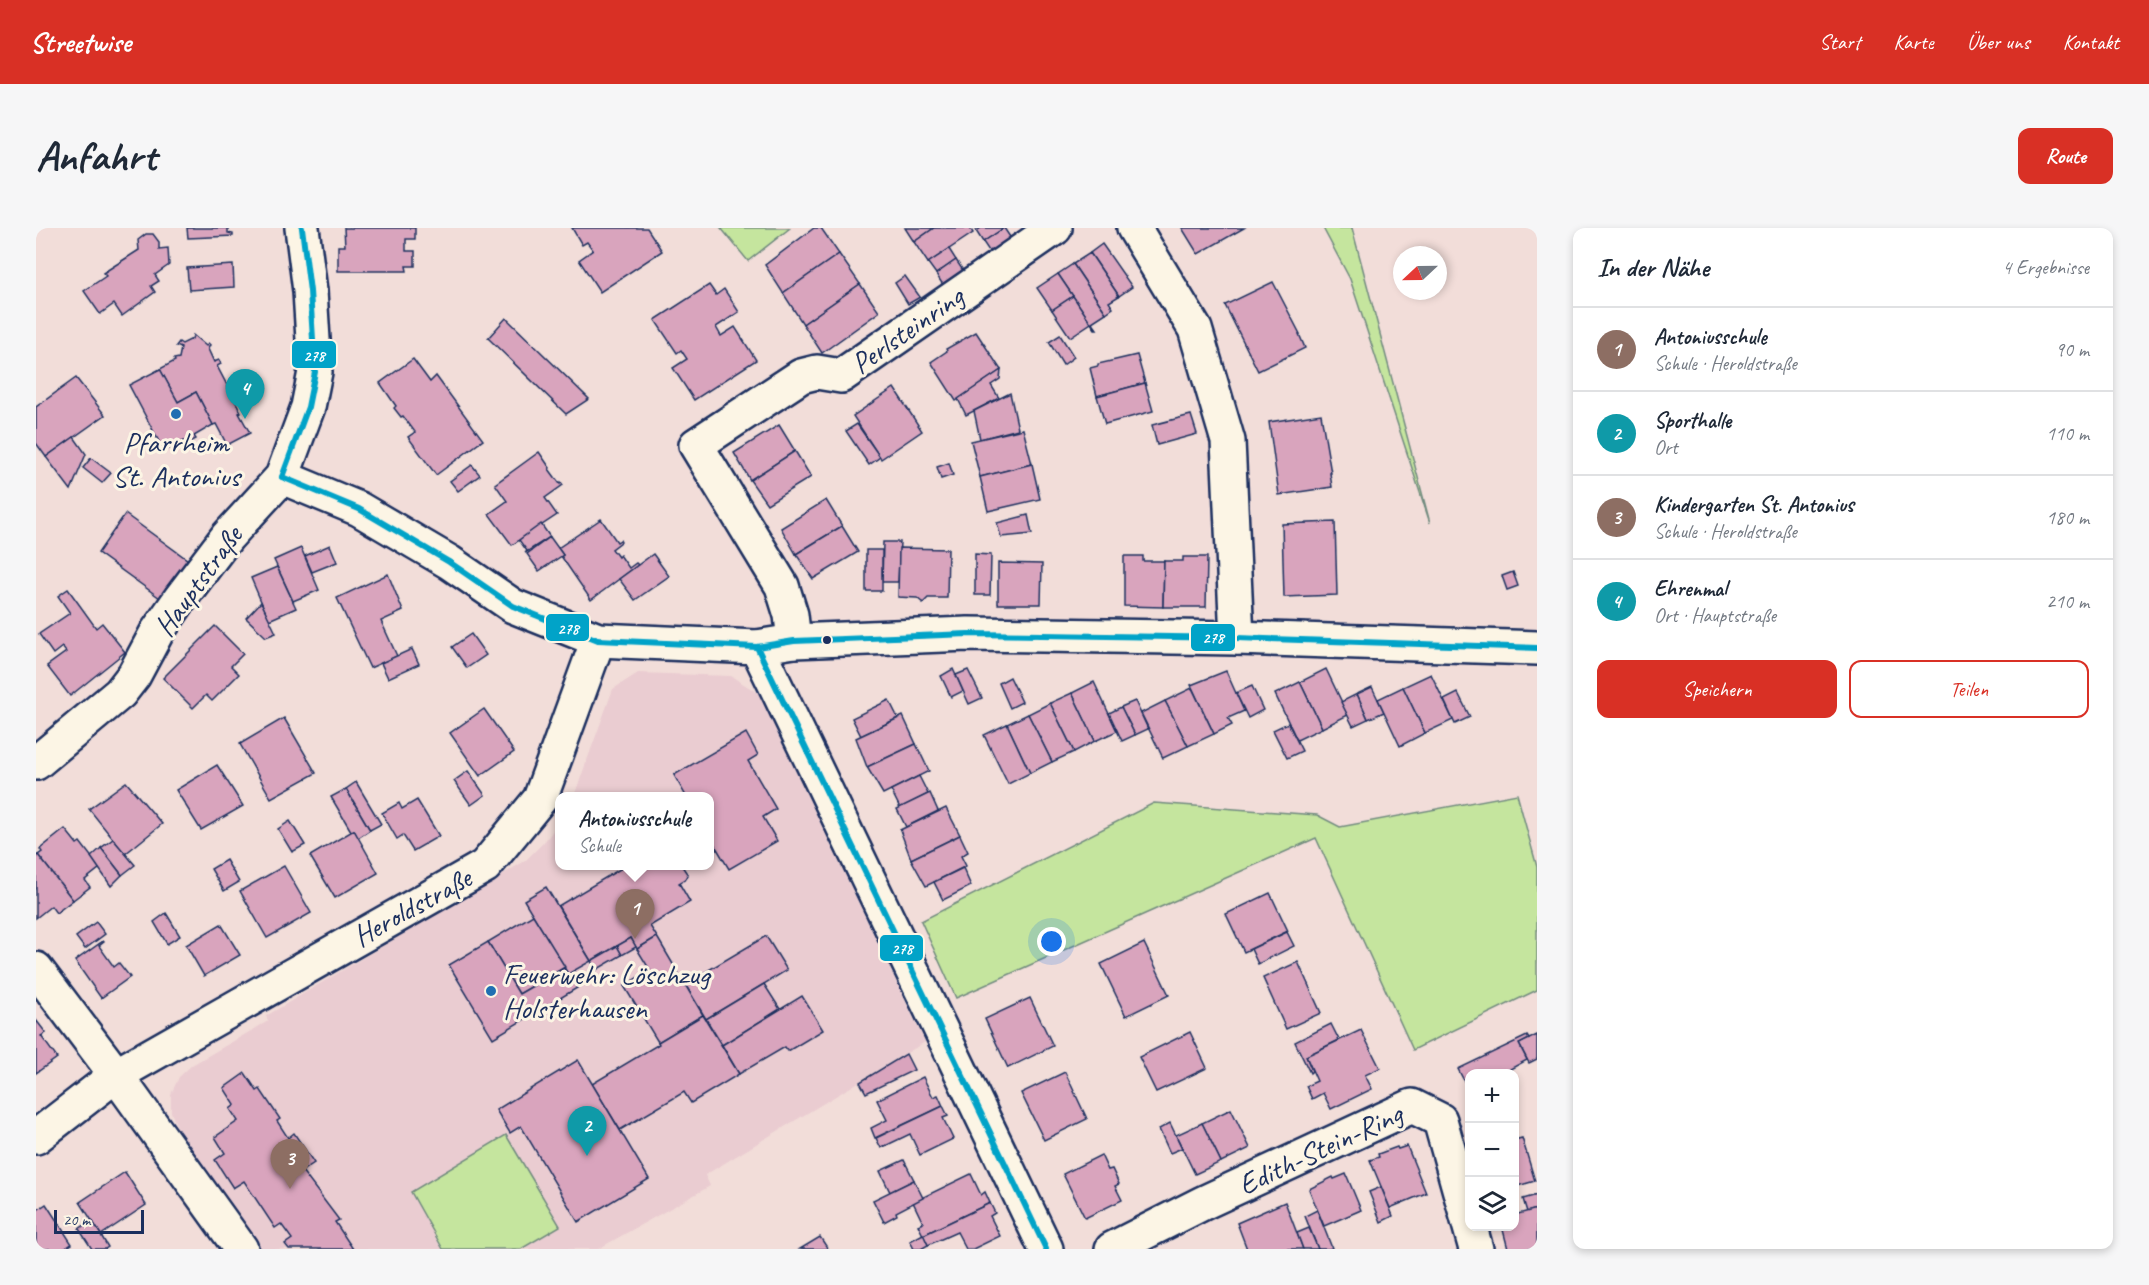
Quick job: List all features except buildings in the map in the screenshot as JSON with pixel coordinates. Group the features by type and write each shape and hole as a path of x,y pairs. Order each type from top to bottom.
{"street":[{"name":"Hauptstraße","path":"36,763 120,693 134,675 157,632 180,598 227,537 282,477 308,407 315,372 310,291 302,228"},
{"name":"Perlsteinring","path":"794,641 791,615 782,586 696,445 801,376 817,372 841,376 1054,228"},
{"path":"1134,228 1195,329 1228,441 1237,638"},
{"path":"282,477 359,509 449,562 513,606 598,640 757,647 794,641 968,634 1237,638 1537,648"},
{"name":"Heroldstraße","path":"36,1137 116,1074 485,866 540,799 598,640"},
{"path":"757,647 1046,1249"},
{"path":"36,969 116,1074 242,1249"},
{"name":"Edith-Stein-Ring","path":"1112,1249 1203,1203 1412,1106 1440,1120 1476,1249"}],"shaded area":[{"path":"638,673 731,676 758,693 925,1042 705,1175 710,1186 598,1249 258,1249 178,1129 171,1112 171,1094 179,1077 192,1065 268,1021 266,1016 525,861 555,828 555,870 714,870 714,792 575,792 613,689"}],"green space":[{"path":"721,228 790,228 748,261"},
{"path":"1323,228 1352,228 1430,523 1350,279"},
{"path":"1517,794 1537,867 1537,990 1413,1050 1316,838 956,998 921,921 1154,803 1317,815 1340,827"},
{"path":"506,1135 560,1226 521,1249 443,1249 411,1192"}],"transit line":[{"name":"278","path":"282,477 308,407 315,372 310,291 302,228"},
{"name":"278","path":"282,477 359,509 449,562 513,606 598,640 757,647 794,641 968,634 1237,638 1537,648"},
{"name":"278","path":"757,647 1046,1249"}],"place":[{"name":"Pfarrheim St. Antonius","path":"176,414"},
{"name":"Ehrenmal","path":"245,419"},
{"name":"Antoniusschule","path":"635,939"},
{"name":"Feuerwehr: Löschzug Holsterhausen","path":"491,991"},
{"name":"Sporthalle","path":"587,1156"},
{"name":"Kindergarten St. Antonius","path":"290,1189"}]}
